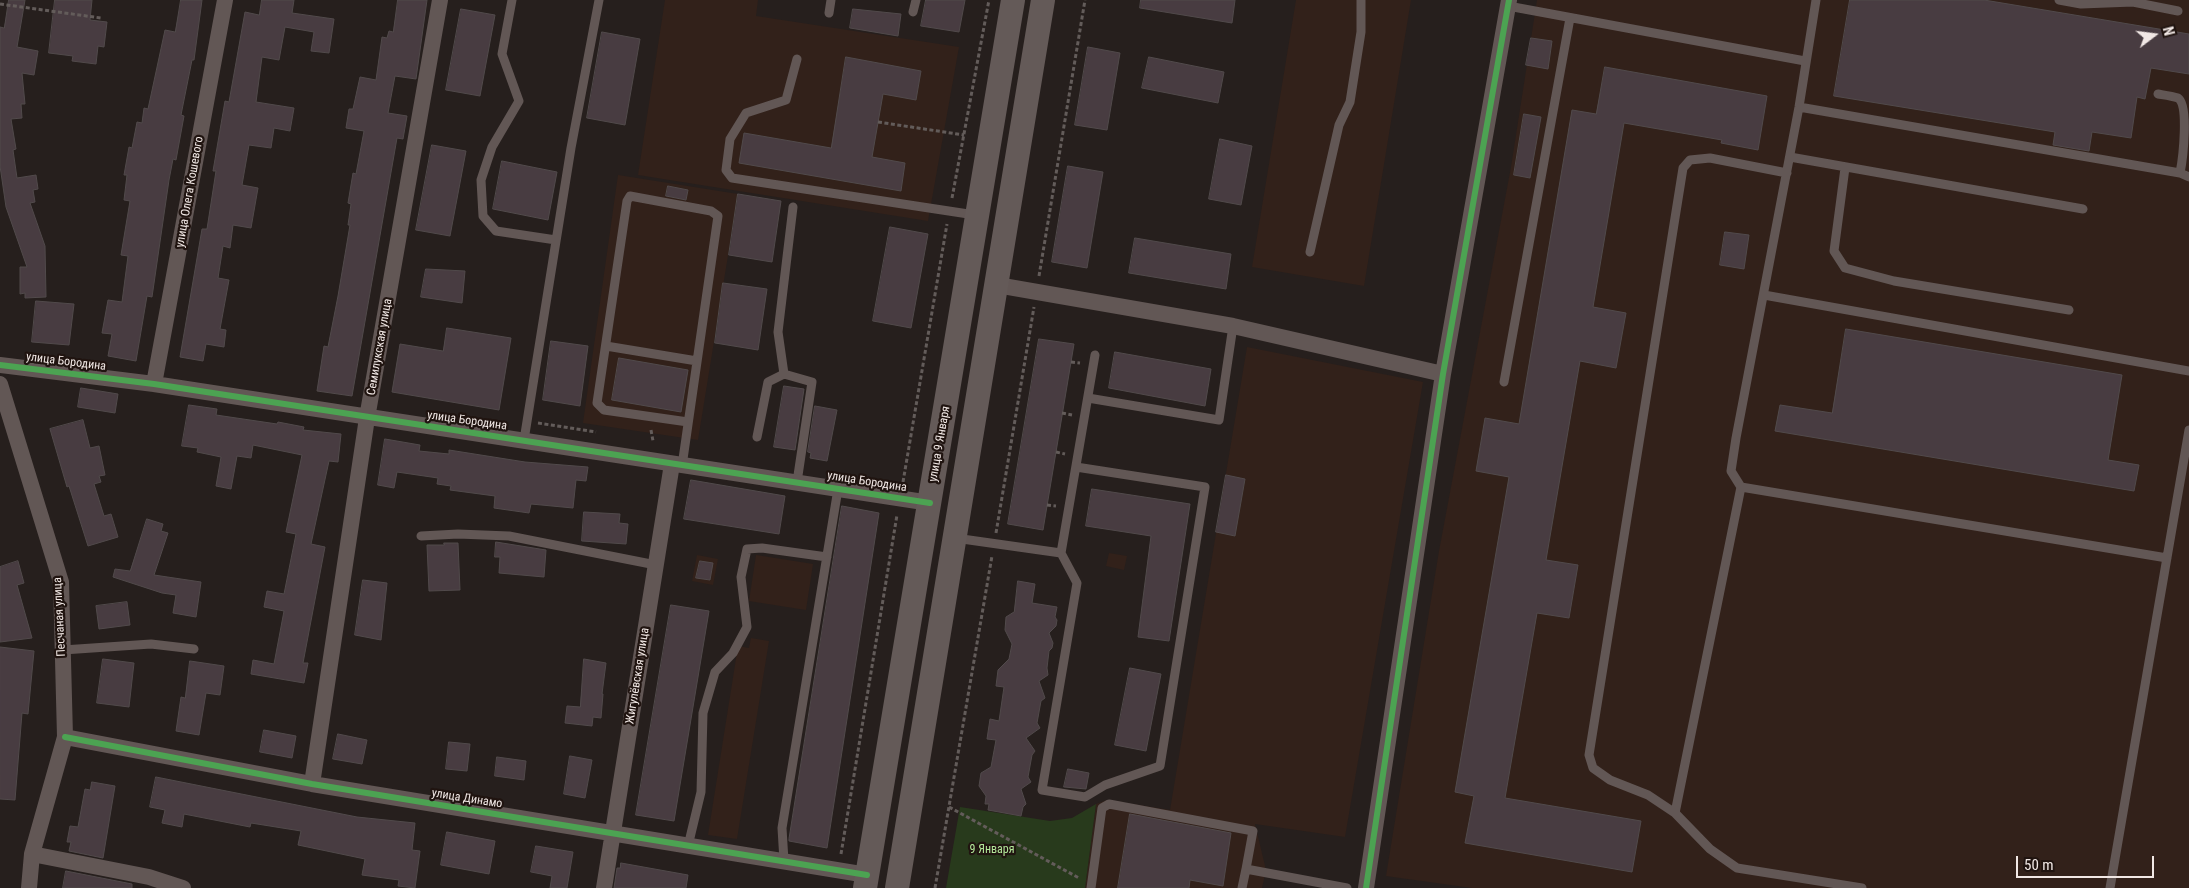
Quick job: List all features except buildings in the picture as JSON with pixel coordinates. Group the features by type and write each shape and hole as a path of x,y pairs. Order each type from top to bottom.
{"main road":[{"name":"улица 9 Января","path":"866,881 1013,0"},
{"path":"897,888 1043,0"}],"street":[{"name":"улица Олега Кошевого","path":"154,384 225,0"},
{"name":"Семилукская улица","path":"312,784 367,418 440,0"},
{"path":"1366,888 1444,374 1508,3"},
{"path":"997,285 1234,326 1444,374"},
{"name":"улица Бородина","path":"0,365 154,384 930,503"},
{"name":"Песчаная улица","path":"0,384 60,582 65,737 32,854 28,888"},
{"name":"Жигулёвская улица","path":"604,888 656,565 677,465"},
{"name":"улица Динамо","path":"65,737 312,784 839,870 866,881"},
{"path":"32,854 149,877 183,888"}],"lane":[{"path":"512,0 502,54 519,101 492,147 481,180 483,216 496,231 556,240"},
{"path":"524,440 556,240 599,0"},
{"path":"829,13 831,0"},
{"path":"913,12 916,0"},
{"path":"1310,252 1339,125 1350,102 1361,32 1361,0"},
{"path":"1675,813 1741,487 1732,471 1799,107 1816,0"},
{"path":"2059,0 2081,4 2133,2 2178,10"},
{"path":"1508,3 1570,18 1805,61"},
{"path":"1504,382 1570,18"},
{"path":"797,59 786,100 746,113 730,139 726,170 732,178 978,216"},
{"path":"1799,107 2185,175 2186,135 2184,104 2178,98 2158,94"},
{"path":"1790,157 2083,209"},
{"path":"1787,173 1710,158 1690,160 1683,168 1589,754 1593,768 1604,776 1648,795 1675,813 1710,849 1737,868 1862,888"},
{"path":"1845,168 1834,251 1845,268 1894,281 2069,310"},
{"path":"677,465 688,422 718,216 711,211 632,196 627,201 597,404 604,410 688,422"},
{"path":"784,374 778,332 793,207"},
{"path":"1764,295 2189,371"},
{"path":"1088,398 1220,420 1234,326"},
{"path":"606,346 697,361"},
{"path":"1076,467 1205,488 1160,766 1106,786 1085,797 1042,790 1077,583 1061,552 1095,356"},
{"path":"757,437 768,382 784,374 812,382 797,482"},
{"path":"2110,888 2189,430"},
{"path":"1741,487 2167,558"},
{"path":"784,861 782,828 838,488"},
{"path":"420,536 458,534 509,536 656,565"},
{"path":"955,538 1061,552"},
{"path":"688,846 701,792 703,714 705,705 715,672 733,653 747,627 741,577 747,549 762,548 827,557"},
{"path":"62,650 151,644 194,649"},
{"path":"1092,886 1102,808 1109,804 1253,831 1242,888"},
{"path":"1246,869 1347,888"}],"path":[{"path":"839,870 900,498 989,0"},
{"path":"935,888 995,543 1085,0"},
{"path":"0,4 101,18"},
{"path":"878,122 964,135"},
{"path":"949,807 1092,886"}],"shaded area":[{"path":"665,0 758,0 756,16 959,47 928,221 638,175"},
{"path":"1296,0 1411,0 1364,286 1252,267"},
{"path":"1537,0 2189,0 2189,888 1472,888 1386,876 1439,551 1511,167"},
{"path":"618,175 738,194 698,440 583,423"},
{"path":"1247,347 1423,382 1345,837 1255,824 1266,870 1262,888 1085,888 1096,804 1107,800 1170,810"},
{"path":"1109,553 1127,556 1124,570 1106,566"},
{"path":"697,555 718,559 713,585 692,581"},
{"path":"756,555 813,564 806,610 749,601"},
{"path":"751,638 769,641 737,839 708,835 738,646 749,648"}],"green space":[{"name":"9 Января","path":"1096,804 1085,888 946,888 960,807 1050,821 1072,818"}],"cycle path":[{"path":"1366,888 1443,374 1509,0"},
{"path":"0,365 154,384 930,503"},
{"path":"65,737 312,784 867,875"}]}
